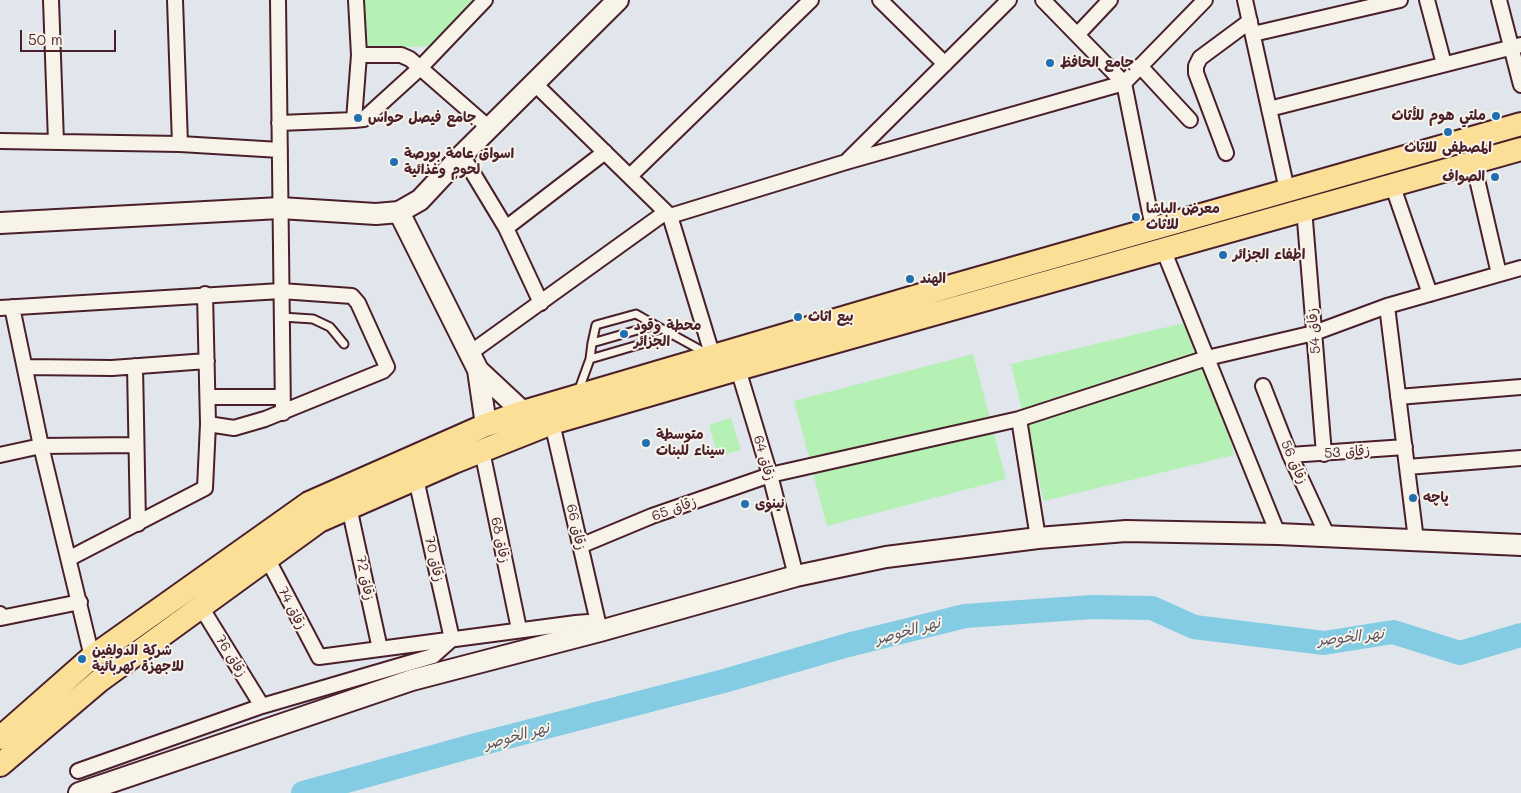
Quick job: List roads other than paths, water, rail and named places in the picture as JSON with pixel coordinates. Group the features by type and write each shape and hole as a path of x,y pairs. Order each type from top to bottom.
{"main road":[{"path":"0,738 92,657 309,503 486,425 523,412 1153,228 1521,124"},
{"path":"0,765 99,681 319,521 482,451 552,423 1304,208 1521,149"}],"street":[{"path":"51,0 56,142"},
{"path":"175,0 180,144"},
{"path":"278,0 282,413"},
{"path":"354,120 359,55 356,0"},
{"path":"280,123 364,119 420,68 485,0"},
{"path":"0,223 280,208 376,214 398,212 420,200 488,128 618,0"},
{"path":"630,176 811,0"},
{"path":"880,0 944,64"},
{"path":"846,162 1009,0"},
{"path":"1043,0 1124,83 1153,228"},
{"path":"1077,35 1110,0"},
{"path":"1245,0 1287,190"},
{"path":"1427,0 1444,64"},
{"path":"1499,0 1516,46 1521,85"},
{"path":"1226,153 1196,73 1196,66 1200,58 1251,28 1393,1"},
{"path":"474,362 541,302 668,214 1124,83 1199,2"},
{"path":"1269,109 1516,46"},
{"path":"359,55 401,56 410,59 488,128"},
{"path":"1140,66 1190,120"},
{"path":"534,83 668,214 712,357"},
{"path":"0,141 180,144 280,150"},
{"path":"506,228 605,152"},
{"path":"462,155 506,228 541,302"},
{"path":"1473,162 1499,274"},
{"path":"1392,184 1430,294"},
{"name":"زقاق 54","path":"1304,208 1324,454"},
{"path":"398,212 474,362 486,425"},
{"path":"1163,249 1278,534"},
{"name":"زقاق 65","path":"580,546 652,516 770,475 1019,419 1207,358 1314,333 1387,306 1521,268"},
{"path":"92,657 70,558 41,446 26,367 6,307 281,291 352,296 358,303 387,367 383,371 282,413 234,428 208,424"},
{"path":"70,558 204,488 208,424 205,294"},
{"path":"1387,306 1416,540"},
{"path":"26,367 134,366 207,361"},
{"path":"474,362 523,412"},
{"path":"134,366 138,524"},
{"name":"زقاق 64","path":"738,369 770,475 796,576"},
{"name":"زقاق 56","path":"1263,386 1290,455 1328,537"},
{"path":"1398,397 1521,387"},
{"path":"208,397 282,397"},
{"path":"1019,419 1038,538"},
{"name":"زقاق 66","path":"552,423 600,631"},
{"path":"0,455 41,446 136,445"},
{"name":"زقاق 53","path":"1290,455 1404,447"},
{"name":"زقاق 68","path":"482,451 519,629"},
{"path":"1407,467 1521,458"},
{"name":"زقاق 70","path":"416,479 452,639"},
{"name":"زقاق 72","path":"350,508 380,649"},
{"path":"79,793 412,680 600,631 796,576 886,557 1038,538 1126,531 1278,534 1521,545"},
{"name":"زقاق 74","path":"267,558 319,656 380,649"},
{"path":"0,614 1,618 80,602"},
{"name":"زقاق 76","path":"200,607 262,706"},
{"path":"380,649 519,629 588,622 600,631"},
{"path":"78,771 262,706 432,656 452,639"}],"lane":[{"path":"576,397 590,359 596,326 636,314 712,357"},
{"path":"282,317 313,319 330,327 344,344"},
{"path":"592,343 655,325"},
{"path":"590,359 672,335"}],"waterway":[{"name":"نهر الخوصر","path":"303,793 476,745 724,681 848,645 965,616 1092,607 1152,608 1194,627 1324,643 1393,632 1460,653 1521,635"}],"place":[{"name":"جامع الحافظ","path":"1050,63"},
{"name":"ملتي هوم للأثاث","path":"1496,116"},
{"name":"جامع فيصل حواس","path":"358,118"},
{"name":"المصطفى للاثاث","path":"1448,132"},
{"name":"اسواق عامة بورصة لحوم وغذائية","path":"394,162"},
{"name":"الصواف","path":"1495,177"},
{"name":"معرض الباشا للاثاث","path":"1136,217"},
{"name":"اطفاء الجزائر","path":"1223,255"},
{"name":"الهند","path":"910,279"},
{"name":"بيع اثاث","path":"798,317"},
{"name":"محطة وقود الجزائر","path":"624,334"},
{"name":"متوسطة سيناء للبنات","path":"646,443"},
{"name":"پاچه","path":"1413,498"},
{"name":"نينوى","path":"745,504"},
{"name":"شركة الدولفين للاجهزة كهربائية","path":"82,659"}]}
